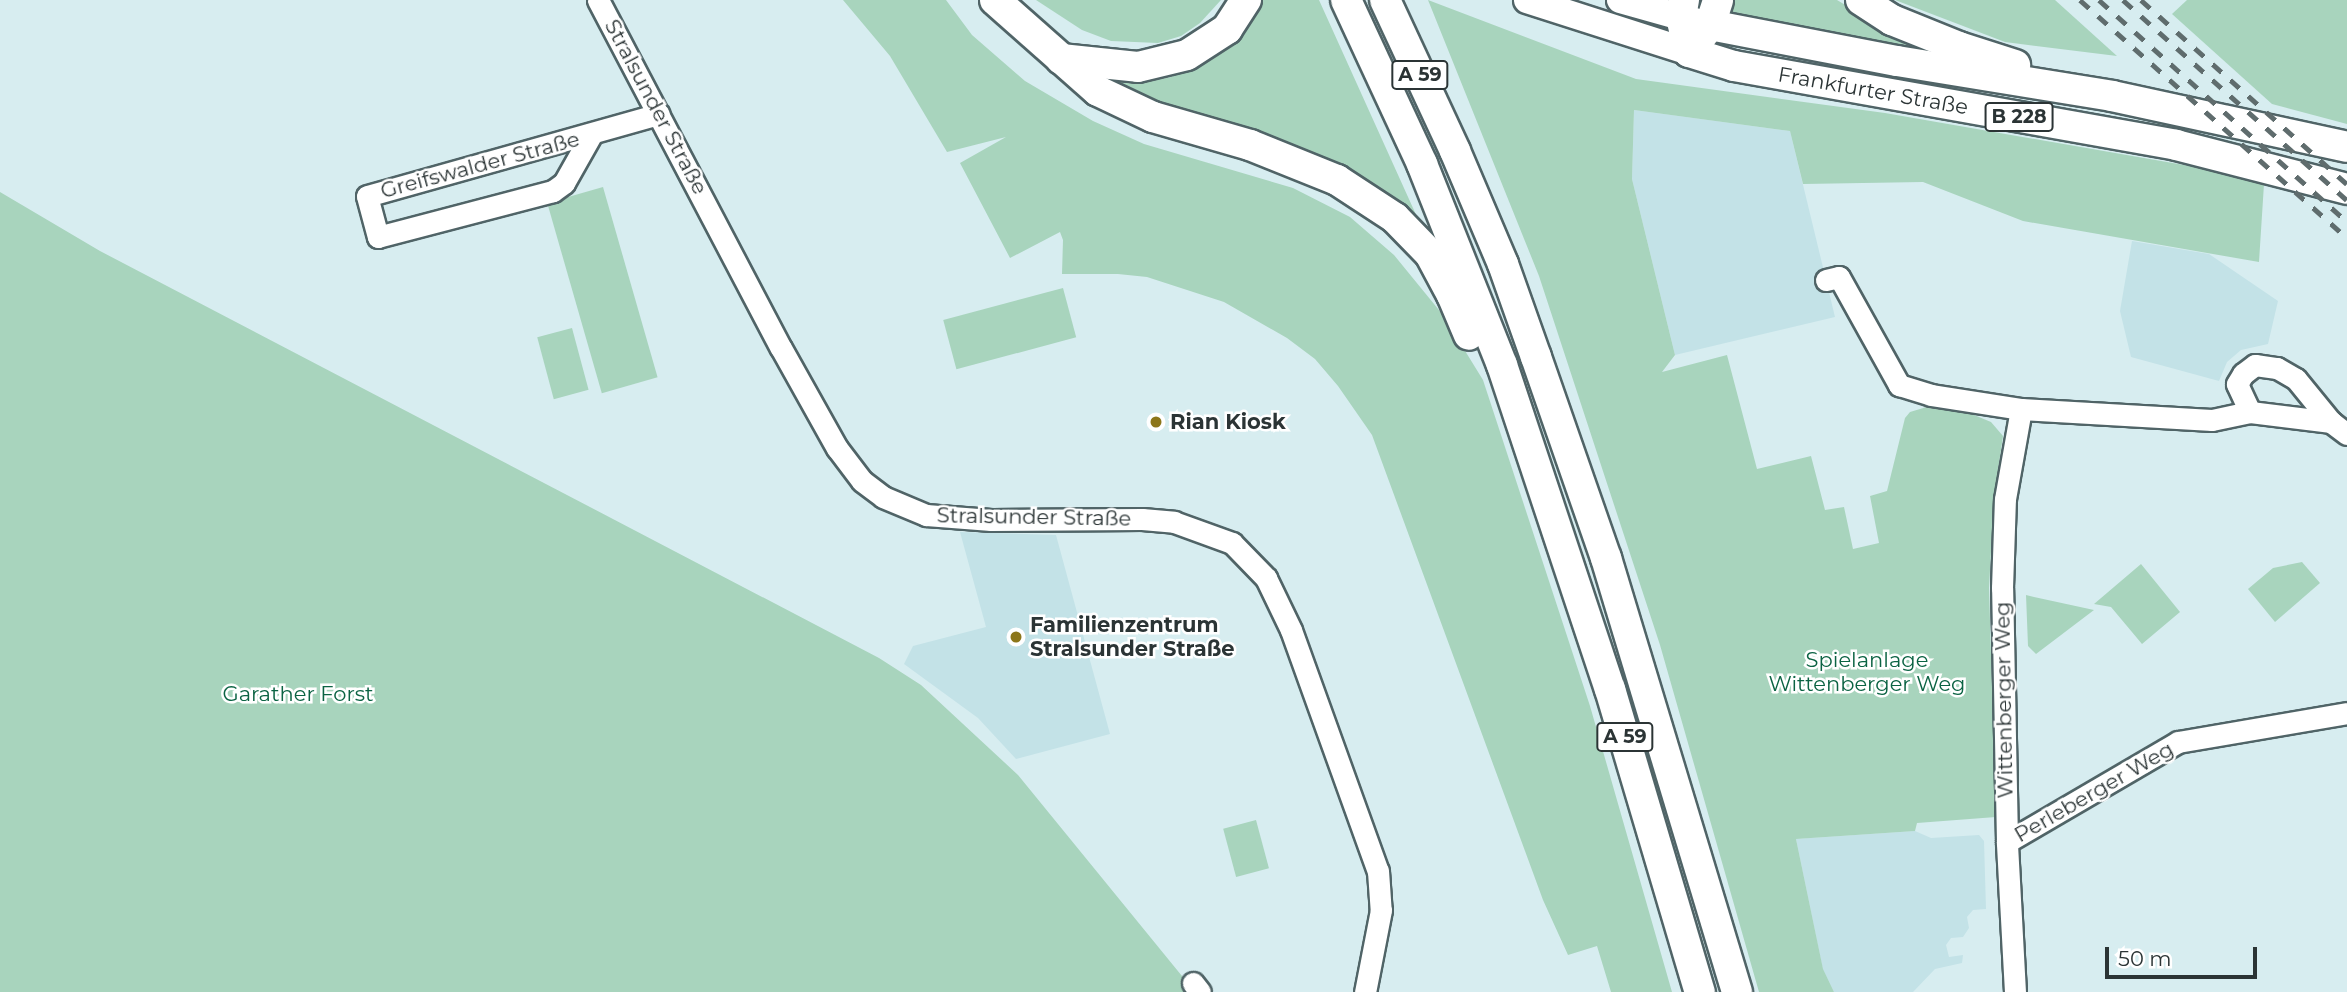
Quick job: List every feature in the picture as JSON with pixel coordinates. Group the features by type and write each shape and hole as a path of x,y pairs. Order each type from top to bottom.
{"highway":[{"path":"995,0 1098,91 1153,117 1250,145 1337,180 1395,218 1430,254 1452,295 1488,380 1514,461 1544,484"},
{"path":"1061,59 1138,67 1187,55 1227,29 1246,0"},
{"name":"A 59","path":"1346,0 1422,163 1502,365 1544,484 1610,689 1700,992"},
{"path":"1861,0 1892,20 1959,47 2112,96"},
{"name":"A 59","path":"1400,1 1455,150 1503,264 1606,558 1737,992"},
{"path":"1682,9 1689,52"},
{"path":"1689,52 1714,13"},
{"name":"Frankfurter Straße","path":"1714,13 1897,61 2112,96 2347,147"},
{"name":"Frankfurter Straße","path":"1689,52 1734,66 2176,145 2347,189"}],"main road":[{"name":"Frankfurter Straße","path":"1527,0 1689,52"},
{"name":"Frankfurter Straße","path":"1620,0 1714,13"}],"street":[{"name":"Stralsunder Straße","path":"598,0 781,348 837,448 862,481 883,497 926,515 991,520 1142,519 1174,522 1232,543 1266,578 1291,630 1378,871 1381,910 1365,992"},
{"name":"Greifswalder Straße","path":"591,135 564,183 553,191 378,237 367,196 659,114"},
{"path":"1826,280 1839,277 1899,385 1931,395 2021,409 2212,420 2250,412 2339,428"},
{"path":"2250,412 2237,384 2243,374 2255,365 2277,368 2296,379 2339,428"},
{"name":"Wittenberger Weg","path":"2015,992 2007,842 2002,622 2005,499 2021,409"},
{"name":"Perleberger Weg","path":"2007,842 2178,742 2347,713"}],"shaded area":[{"path":"1634,110 1790,131 1835,317 1675,355 1632,179"},
{"path":"2132,241 2209,254 2278,301 2268,344 2241,350 2227,362 2219,381 2131,357 2120,311"},
{"name":"Familienzentrum Stralsunder Straße","path":"960,532 1056,535 1110,734 1016,759 978,718 904,664 913,646 986,627"},
{"path":"1915,831 1931,838 1979,835 1984,841 1986,909 1973,910 1967,917 1969,928 1963,937 1951,938 1946,945 1949,957 1963,955 1962,963 1935,969 1913,992 1834,992 1823,970 1796,839"}],"green space":[{"path":"843,0 946,0 972,35 1025,81 1093,121 1144,144 1293,188 1350,217 1394,255 1443,315 1483,380 1590,706 1672,992 1611,992 1597,946 1568,955 1543,900 1372,435 1338,386 1315,359 1287,338 1224,302 1147,277 1062,274 1063,240 1060,232 1010,258 960,163 1006,137 947,152 890,56"},
{"path":"1036,0 1221,0 1200,23 1181,36 1158,43 1111,41 1082,30"},
{"path":"1259,0 1319,0 1427,239 1078,66 1134,84 1171,77 1197,66 1229,43 1255,15"},
{"name":"Spielanlage Wittenberger Weg","path":"1428,0 1636,79 1885,113 2230,173 2264,184 2259,262 2023,221 1923,182 1803,184 1790,131 1634,110 1632,179 1675,355 1662,372 1727,355 1757,469 1811,456 1825,510 1844,507 1853,549 1879,543 1870,496 1887,491 1905,418 1910,412 1930,406 1962,410 1991,422 2003,436 1994,498 1989,588 1996,817 1917,823 1915,831 1796,839 1823,969 1834,992 1759,992 1660,645 1539,276"},
{"path":"1726,0 1837,0 1862,15 1977,62 1722,15"},
{"path":"1895,0 2055,0 2117,56 2005,42"},
{"path":"2187,0 2347,0 2347,124 2272,104 2172,14"},
{"path":"603,187 658,377 602,393 547,203"},
{"name":"Garather Forst","path":"0,192 100,251 879,658 921,685 1018,775 1195,992 0,992"},
{"path":"1063,288 1076,337 956,369 943,320"},
{"path":"572,328 589,390 554,399 537,337"},
{"path":"2302,562 2320,583 2275,622 2248,589 2273,568"},
{"path":"2141,564 2180,612 2142,644 2111,607 2094,604"},
{"path":"2026,595 2094,610 2036,654 2028,646"},
{"path":"1256,820 1269,868 1236,877 1223,829"}],"railway":[{"path":"2080,0 2347,238"},
{"path":"2099,0 2347,222"},
{"path":"2123,0 2347,200"},
{"path":"2141,0 2347,184"}],"place":[{"name":"Rian Kiosk","path":"1156,422"},
{"name":"Familienzentrum Stralsunder Straße","path":"1016,637"}]}
